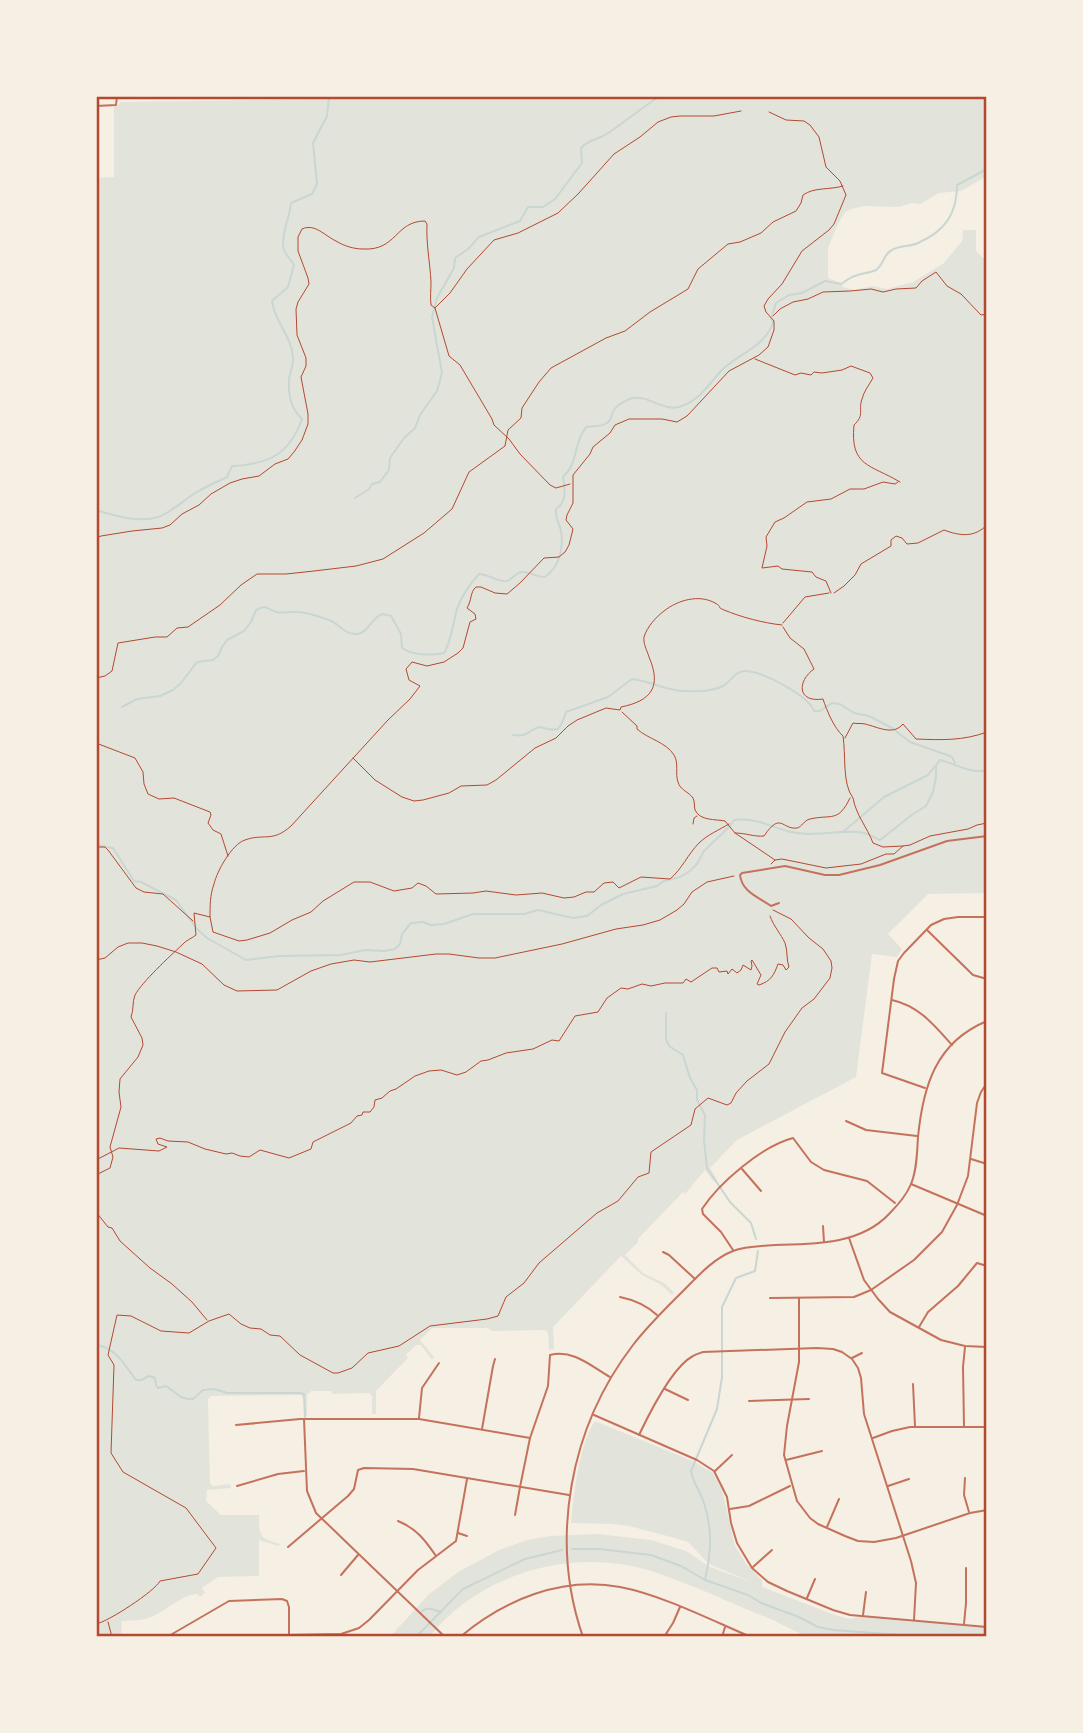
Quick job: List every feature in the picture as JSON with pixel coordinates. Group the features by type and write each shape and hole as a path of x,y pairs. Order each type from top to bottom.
{"street":[{"path":"96,106 116,104 117,96"},
{"path":"779,903 771,906 746,890 742,885 741,873 778,866 839,875 880,865 947,841 987,836"},
{"path":"926,1088 882,1073 890,1000 898,961 931,925 950,918 987,917"},
{"path":"926,929 973,975 987,979"},
{"path":"890,1000 915,1008 952,1045"},
{"path":"583,1637 570,1586 567,1542 570,1495 576,1462 592,1415 611,1378 632,1346 658,1316 711,1263 733,1251 756,1246 824,1243 849,1238 874,1227 889,1215 911,1184 926,1088 939,1060 971,1029 987,1021"},
{"path":"770,1298 855,1297 871,1290 914,1261 943,1232 957,1205 968,1176 977,1102 987,1083"},
{"path":"846,1121 866,1129 918,1136"},
{"path":"733,1251 721,1232 703,1214 702,1209 741,1168 756,1156 786,1140 793,1138 811,1162 824,1170 867,1181 897,1204"},
{"path":"970,1159 987,1164"},
{"path":"741,1168 761,1191"},
{"path":"911,1184 987,1216"},
{"path":"823,1226 824,1243"},
{"path":"849,1238 859,1269 871,1290 890,1311 942,1340 965,1346 987,1347"},
{"path":"663,1252 696,1279"},
{"path":"919,1327 928,1312 958,1286 977,1263 987,1266"},
{"path":"620,1297 639,1302 658,1316"},
{"path":"799,1298 799,1362 784,1444 791,1485 797,1501 806,1513 827,1528 858,1541 874,1542 987,1510"},
{"path":"964,1427 965,1346"},
{"path":"639,1435 664,1389 693,1356 704,1352 799,1349 833,1349 842,1352 852,1359 858,1368 864,1414 911,1561 916,1583 914,1620"},
{"path":"852,1359 862,1353"},
{"path":"515,1515 530,1438 548,1385 550,1355 576,1356 611,1378"},
{"path":"482,1430 495,1359"},
{"path":"419,1419 422,1388 439,1363"},
{"path":"913,1384 916,1427"},
{"path":"664,1389 688,1400"},
{"path":"749,1401 809,1399"},
{"path":"592,1415 697,1460 715,1471 725,1490 737,1543 752,1568 768,1581 833,1610 863,1616 987,1627"},
{"path":"236,1425 304,1419 419,1419 530,1438"},
{"path":"304,1419 307,1491 320,1519 445,1637"},
{"path":"872,1438 916,1427 987,1427"},
{"path":"785,1461 822,1451"},
{"path":"715,1471 732,1455"},
{"path":"288,1547 348,1496 354,1489 358,1470 364,1468 413,1469 570,1495"},
{"path":"237,1486 278,1474 305,1471"},
{"path":"167,1637 229,1601 287,1601 289,1636 341,1634 359,1628 418,1570 456,1541 467,1478"},
{"path":"965,1478 964,1495 970,1513"},
{"path":"887,1487 909,1479"},
{"path":"729,1509 749,1506 791,1485"},
{"path":"827,1528 839,1499"},
{"path":"398,1521 421,1534 437,1557"},
{"path":"458,1533 467,1536"},
{"path":"752,1568 772,1550"},
{"path":"341,1574 358,1555"},
{"path":"964,1625 966,1568"},
{"path":"807,1599 816,1579"},
{"path":"460,1637 477,1622 507,1604 527,1596 545,1590 595,1585 618,1586 645,1593 751,1637"},
{"path":"863,1616 866,1592"},
{"path":"664,1637 680,1607"},
{"path":"722,1637 726,1626"},
{"path":"178,1631 180,1637"}],"path":[{"path":"435,308 494,240 518,233 558,213 614,154 658,122 671,117 713,116 741,111"},
{"path":"729,824 701,840 678,873 670,879 641,877 620,888 613,882 604,883 594,892 574,897 486,891 436,894 418,883 412,888 394,891 370,882 354,882 323,901 311,912 270,933 247,940 239,941 213,932 210,917 209,904 214,883 228,856 242,841 271,838 286,830 315,802 420,686 409,680 406,669 412,662 427,666 444,662 463,648 470,622 476,619 475,614 467,608 473,589 481,587 495,593 508,594 544,558 559,557 565,552 573,529 566,520 566,515 573,503 573,475 593,447 610,433 615,425 629,419 681,420 693,411 729,371 768,347 774,321 764,306 782,284 802,251 834,224 846,195 843,186 826,167 819,137 810,125 804,121 786,120 769,112"},
{"path":"96,678 112,671 118,643 167,637 177,628 188,627 257,574 356,566 383,559 424,533 452,509 469,472 505,446 508,430 521,418 522,408 551,368 606,338 625,331 688,289 698,269 728,244 761,233 773,222 796,211 803,195 808,191 843,186"},
{"path":"96,538 170,525 211,494 230,483 259,476 294,452 308,424 301,377 306,358 297,335 296,309 309,284 298,251 298,237 302,229 310,227 353,248 374,249 387,244 409,224 425,221 431,305 435,308 449,356 460,365 494,425 550,485 556,488 572,483"},
{"path":"772,317 786,305 823,292 871,289 883,292 916,288 936,272 947,286 961,294 981,315 987,314"},
{"path":"752,358 794,376 801,373 842,370 851,366 870,373 873,378 860,403 862,409 859,420 854,425 856,454 862,461 900,481 895,484 883,482 864,489 850,489 831,499 807,502 775,522 766,537 767,546 762,568 778,566 782,569 812,572 826,581 831,593"},
{"path":"782,625 805,597 835,593 855,575 861,564 887,550 896,536 907,544 918,543 944,530 958,535 971,535 987,525"},
{"path":"620,710 621,707 642,701 651,693 654,684 653,672 644,638 658,617 678,603 693,598 703,600 715,603 722,610 782,625"},
{"path":"735,833 764,836 776,824 796,828 809,819 835,817 840,815 850,800 844,740 823,699 809,699 803,693 805,677 814,669 804,649 790,638 782,625"},
{"path":"353,758 375,780 402,797 408,800 423,800 449,793 461,786 487,785 535,748 556,738 577,720 606,709 620,710 632,720 637,729 668,748 675,756 677,780 692,797 699,816 725,821 735,833 775,860 792,860 826,868 839,867 861,864 886,854 894,854 903,846"},
{"path":"844,740 853,723 891,731 900,729 904,724 916,739 945,741 987,732"},
{"path":"96,743 135,758 143,772 148,794 159,800 174,798 210,811 208,823 213,830 221,834 228,856"},
{"path":"850,796 873,843 883,847 910,845 930,836 968,830 987,823"},
{"path":"693,824 694,818 699,816"},
{"path":"96,847 108,849 136,888 163,894 194,923"},
{"path":"771,864 775,860"},
{"path":"96,960 105,958 118,947 128,943 149,944 202,964 224,985 231,988 242,991 278,990 311,971 331,964 436,954 495,958 643,925 660,920 677,910 692,892 707,882 736,876"},
{"path":"96,1624 138,1601 156,1588 160,1581 198,1574 216,1548 186,1508 123,1472 111,1452 114,1365 108,1355 117,1315 131,1316 161,1331 189,1332 229,1314 250,1328 280,1336 300,1355 332,1373 352,1368 368,1353 399,1346 430,1326 487,1320 498,1316 506,1297 524,1283 539,1263 597,1213 618,1201 638,1177 649,1173 651,1152 691,1125 695,1109 708,1098 727,1105 732,1103 736,1093 769,1064 785,1032 802,1008 814,999 830,978 831,961 823,949 791,919 771,909"},
{"path":"96,1175 110,1168 113,1162 110,1147 121,1107 120,1079 138,1058 143,1045 132,1020 134,998 144,983 183,943 194,938 194,913 210,917"},
{"path":"96,1160 119,1147 159,1151 167,1147 158,1144 156,1139 160,1138 184,1141 205,1149 240,1156 249,1157 260,1150 289,1158 296,1156 311,1149 313,1142 351,1123 363,1112 370,1112 375,1100 415,1076 436,1070 457,1075 467,1072 481,1061 533,1049 552,1040 559,1041 575,1016 598,1012 607,998 621,988 628,989 642,984 651,986 683,983 686,979 691,982 712,968 717,968 719,972 727,971 728,974 732,969 737,973 743,965 751,970 752,960 761,975 757,984 769,981 778,964 783,965 786,970 789,967 785,942 771,916"},
{"path":"96,1212 108,1227 112,1228 120,1241 172,1284 209,1321"},
{"path":"107,1620 112,1637"}],"shaded area":[{"path":"333,96 334,99 384,96 987,96 987,176 961,191 939,193 920,204 912,203 899,207 864,206 845,212 828,248 828,278 841,283 843,287 855,290 872,286 887,289 913,282 944,263 962,241 963,230 976,230 976,251 983,258 987,258 987,893 928,894 888,934 902,949 897,957 872,954 856,1077 737,1140 710,1168 717,1180 714,1182 705,1170 625,1255 643,1273 666,1284 674,1293 672,1295 660,1284 642,1275 621,1256 553,1327 554,1349 549,1350 548,1332 544,1330 432,1328 420,1340 434,1357 432,1360 421,1345 416,1345 406,1355 408,1358 376,1391 376,1414 372,1414 372,1396 369,1393 333,1394 331,1391 311,1391 307,1395 307,1415 304,1415 304,1398 301,1395 211,1396 208,1399 210,1483 213,1486 230,1484 231,1488 207,1490 206,1501 221,1515 259,1515 259,1528 264,1538 280,1544 279,1546 259,1540 259,1576 218,1577 202,1588 205,1593 200,1597 198,1594 185,1597 148,1618 122,1621 121,1637 96,1637 96,178 114,177 114,109 121,102 317,99"},
{"path":"595,1421 695,1462 713,1473 722,1490 735,1546 747,1565 762,1580 762,1587 849,1619 863,1616 987,1627 987,1637 812,1637 660,1574 598,1562 535,1570 505,1580 477,1595 451,1614 429,1637 390,1637 428,1595 458,1572 499,1550 527,1540 551,1536 597,1534 651,1540 686,1551 710,1567 754,1583 709,1564 688,1542 629,1526 571,1523 581,1455"}],"waterway":[{"path":"96,510 137,519 161,516 197,492 227,477 232,466 257,463 276,455 297,431 302,419 295,411 290,396 292,350 272,301 288,287 294,265 283,245 291,203 312,194 317,184 313,143 327,116 329,96"},
{"path":"355,498 372,484 380,482 389,470 390,458 415,428 420,415 437,391 442,373 432,317 437,298 454,268 455,258 479,237 520,221 528,207 543,207 555,199 582,163 581,148 584,145 605,135 660,96"},
{"path":"122,707 137,699 160,696 173,690 197,662 213,660 218,656 227,640 244,631 256,610 263,607 278,613 301,612 313,615 333,622 353,634 365,631 382,614 391,616 401,634 402,648 422,654 444,653 459,604 479,574 504,581 522,572 545,577 554,568 562,544 556,509 564,499 563,477 573,463 580,437 586,427 607,423 615,408 632,398 673,408 692,401 723,369 765,337 773,322 771,318 776,303 825,281 841,284 876,270 889,252 898,247 915,244 935,233 952,213 957,185 987,169"},
{"path":"513,735 525,734 539,727 557,729 566,712 608,697 632,679 678,691 699,691 723,686 736,674 745,671 784,685 804,698 814,711 820,711 832,703 840,704 854,713 869,716 892,728 910,742 952,757 955,763"},
{"path":"843,832 884,797 928,775 940,760 969,770 987,770"},
{"path":"96,845 113,848 134,881 176,900 207,938 246,960 279,956 341,955 365,950 384,951 395,949 400,944 402,934 411,923 444,924 473,914 524,914 538,910 573,918 587,916 623,894 657,886 690,871 704,851 734,820 755,821 796,833 859,832 880,840 926,806 933,792 936,765"},
{"path":"666,1013 666,1039 669,1046 683,1055 697,1090 697,1100 705,1115 707,1168 730,1202 751,1223 756,1239"},
{"path":"705,1580 710,1551 709,1523 691,1471 717,1409 722,1377 722,1307 736,1278 755,1271 758,1251"},
{"path":"96,1345 115,1353 136,1380 149,1376 155,1378 158,1388 166,1386 181,1397 193,1399 203,1390 214,1389 227,1393 300,1393 304,1394 305,1417"},
{"path":"572,1549 651,1555 818,1627 929,1637"},
{"path":"416,1637 463,1589 525,1559 562,1550"},
{"path":"422,1611 429,1609 441,1612"}]}
